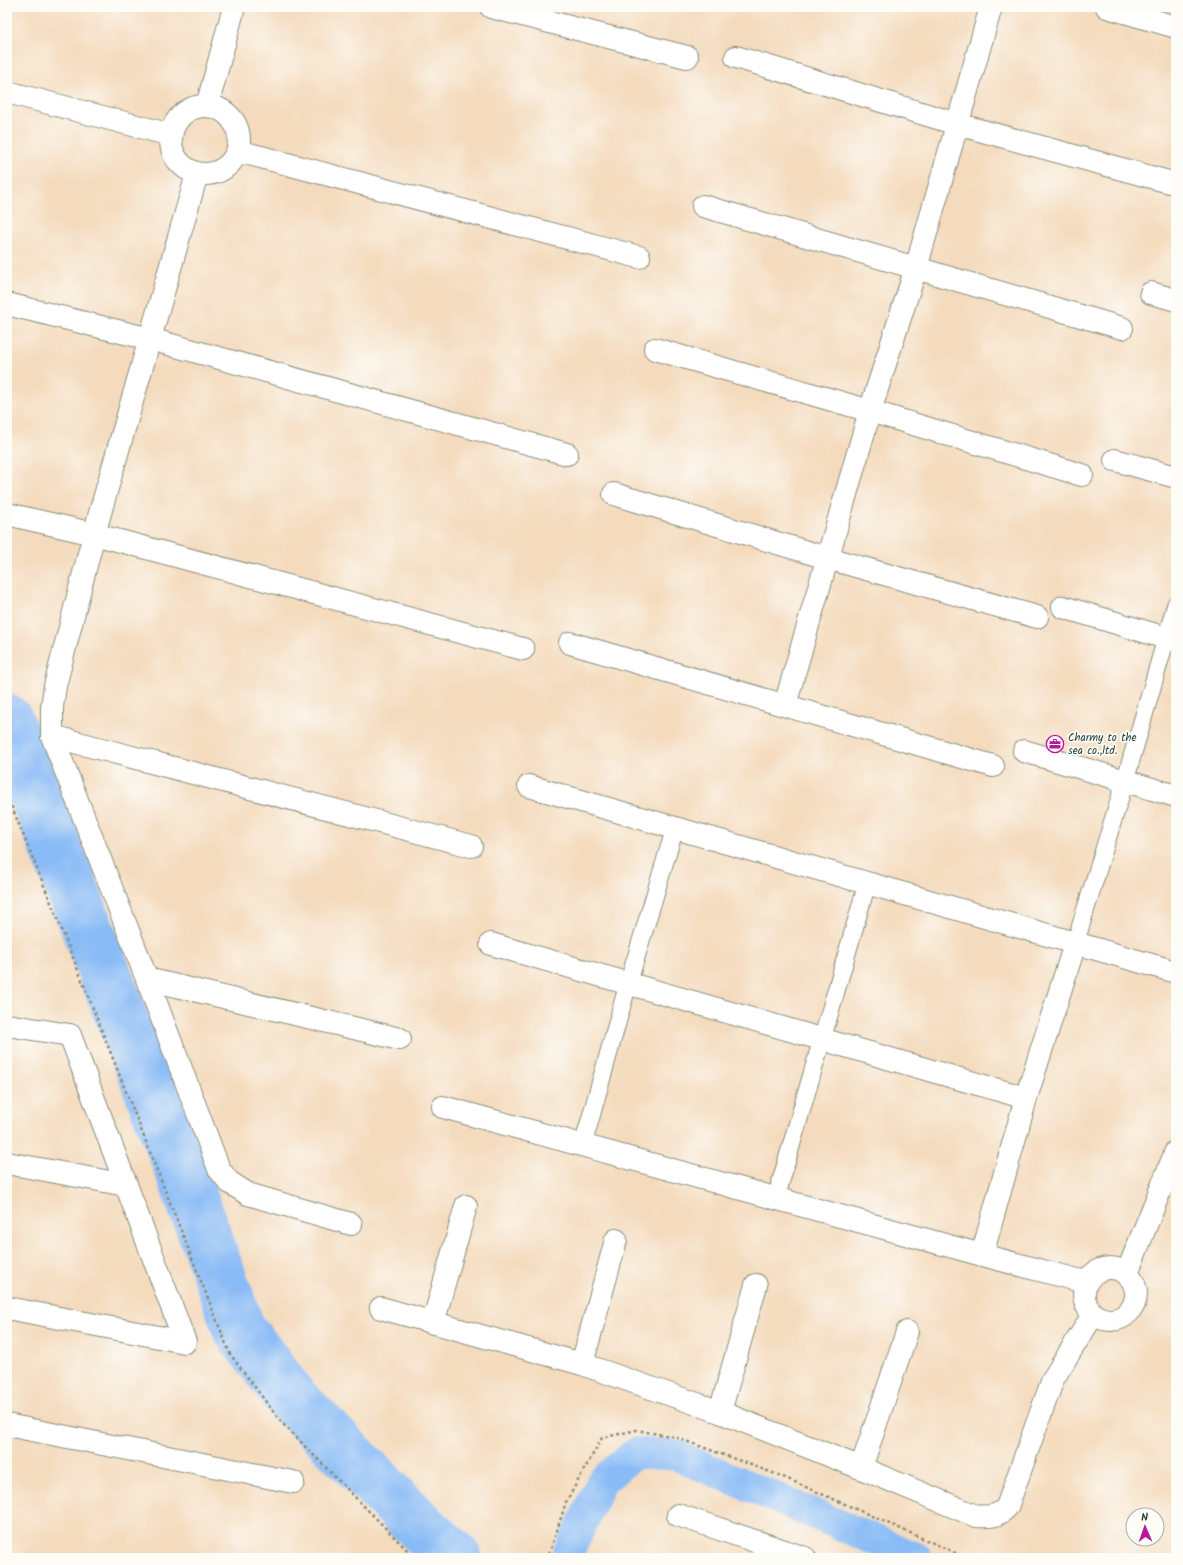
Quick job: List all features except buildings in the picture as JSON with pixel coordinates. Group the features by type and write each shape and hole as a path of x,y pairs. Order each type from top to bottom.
{"street":[{"path":"207,106 234,7"},
{"path":"491,7 687,57"},
{"path":"785,704 870,411 916,268 991,7"},
{"path":"1107,7 1176,27"},
{"path":"736,57 957,124 1169,182"},
{"path":"7,92 171,135"},
{"path":"197,106 207,106 219,109 230,116 237,126 240,139 238,151 232,163 222,171 210,175 196,174 182,166 172,152 171,135 174,125 187,111 197,106"},
{"path":"238,151 639,257"},
{"path":"196,174 94,534 55,686 52,707 52,736 147,979 219,1170 229,1182 248,1194 351,1224"},
{"path":"703,206 1122,328"},
{"path":"1150,293 1176,300"},
{"path":"7,304 150,340 567,454"},
{"path":"655,349 870,411 1082,476"},
{"path":"1115,460 1176,477"},
{"path":"614,494 827,558 1037,617"},
{"path":"7,514 94,534 522,649"},
{"path":"1064,607 1171,640"},
{"path":"570,643 785,704 993,766"},
{"path":"52,736 471,846"},
{"path":"1024,751 1176,796"},
{"path":"529,786 1176,972"},
{"path":"491,944 1026,1098"},
{"path":"982,1255 1026,1098 1075,944"},
{"path":"147,979 400,1039"},
{"path":"7,1025 70,1035 185,1342 7,1308"},
{"path":"443,1107 1085,1282"},
{"path":"1127,1273 1176,1151"},
{"path":"7,1163 126,1184"},
{"path":"433,1323 466,1206"},
{"path":"582,1364 616,1240"},
{"path":"1104,1268 1116,1268 1127,1273 1134,1282 1136,1294 1134,1306 1127,1315 1116,1320 1104,1320 1093,1315 1086,1306 1083,1294 1085,1282 1093,1273 1104,1268"},
{"path":"720,1412 756,1285"},
{"path":"381,1308 582,1364 720,1412 862,1468 976,1516 989,1517 1000,1514 1007,1507 1053,1379 1093,1315"},
{"path":"862,1468 907,1332"},
{"path":"7,1425 293,1482"},
{"path":"678,1515 805,1558"}],"lane":[{"path":"1075,944 1125,781 1171,640 1176,604"},
{"path":"583,1145 628,984 675,828"},
{"path":"776,1198 867,884"}],"path":[{"path":"7,796 60,925 230,1354 281,1422 415,1558"},
{"path":"544,1558 550,1552 566,1502 602,1438 636,1430 675,1437 781,1476 967,1558"}],"waterway":[{"path":"7,721 182,1172 239,1329 291,1398 424,1530 456,1558"},
{"path":"566,1558 602,1481 635,1453 676,1455 917,1558"}],"place":[{"name":"Charmy to the sea co.,ltd.","path":"1055,744"}]}
